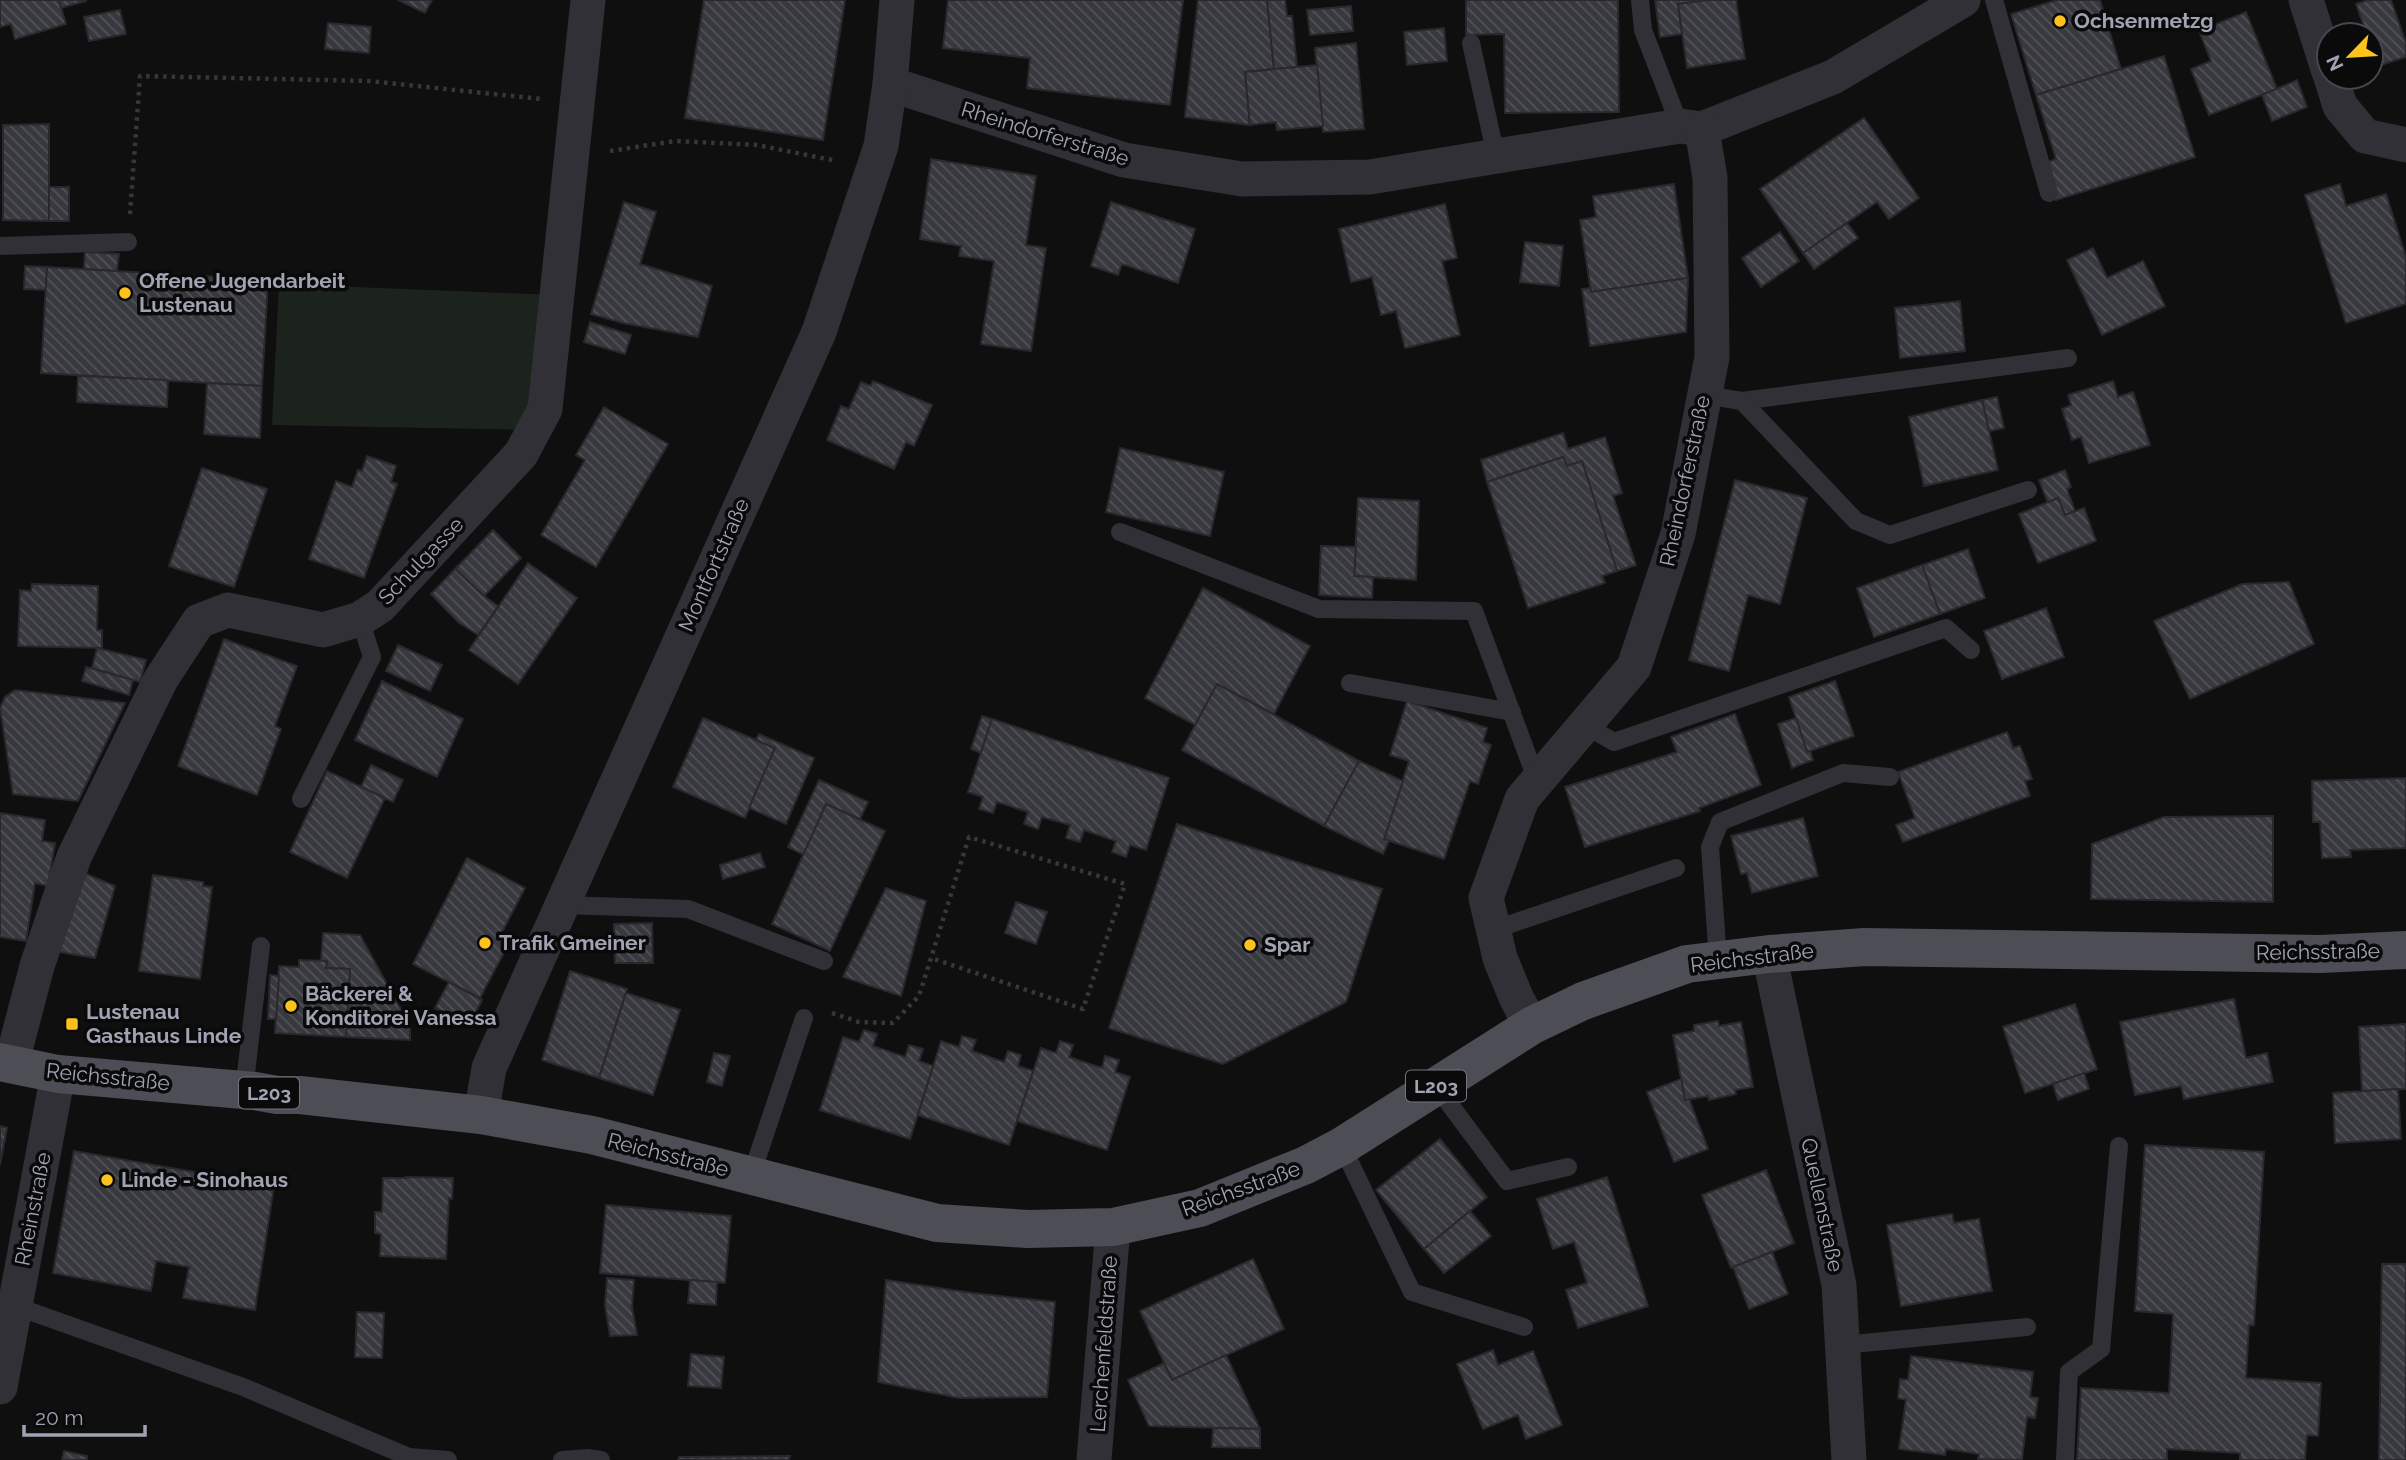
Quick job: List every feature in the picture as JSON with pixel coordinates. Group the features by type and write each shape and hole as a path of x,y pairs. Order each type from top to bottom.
{"main road":[{"name":"Reichsstraße","path":"5,1063 58,1074 481,1115 592,1135 937,1223 1028,1229 1113,1227 1200,1208 1306,1165 1342,1146 1531,1027 1583,1001 1687,964 1769,954 1864,947 2321,954 2406,950"}],"street":[{"name":"Schulgasse","path":"5,1063 74,857 161,680 200,621 228,610 323,630 360,619 380,606 521,454 545,409 588,0"},
{"name":"Montfortstraße","path":"481,1115 489,1068 819,332 881,146 890,84 897,0"},
{"name":"Rheindorferstraße","path":"890,84 1124,160 1242,179 1370,177 1691,127 1833,77 1963,0"},
{"path":"2306,0 2315,28"},
{"path":"2335,91 2340,106 2365,136 2406,145"},
{"name":"Rheindorferstraße","path":"1531,1027 1500,958 1486,898 1522,799 1634,667 1678,534 1712,357 1710,178 1691,127"},
{"name":"Quellenstraße","path":"1769,954 1839,1285 1849,1460"},
{"name":"Rheinstraße","path":"0,1387 58,1074"},
{"name":"Lerchenfeldstraße","path":"1094,1460 1113,1227"}],"lane":[{"path":"1640,0 1643,30 1691,127"},
{"path":"1994,0 2049,193"},
{"path":"1471,43 1496,156"},
{"path":"0,246 128,242"},
{"path":"1704,395 1742,401 2068,358"},
{"path":"1742,401 1856,521 1890,535 2028,490"},
{"path":"1120,532 1319,609 1474,611 1537,781"},
{"path":"301,799 372,657 360,619"},
{"path":"1585,724 1614,742 1945,628 1971,650"},
{"path":"1350,682 1512,712"},
{"path":"1718,960 1710,847 1720,822 1843,774 1891,777"},
{"path":"1493,930 1676,868"},
{"path":"562,905 688,909 824,961"},
{"path":"244,1090 261,946"},
{"path":"751,1176 804,1018"},
{"path":"1436,1086 1507,1181 1568,1167"},
{"path":"1342,1146 1412,1292 1524,1327"},
{"path":"2065,1460 2069,1372 2101,1349 2119,1146"},
{"path":"15,1306 243,1387 409,1457 448,1460"},
{"path":"1843,1345 2027,1327"},
{"path":"562,1460 601,1460"}],"path":[{"path":"128,242 139,76 369,81 577,102"},
{"path":"571,157 676,141 757,145 841,162"},
{"path":"804,1018 823,1011 859,1022 893,1023 919,996 969,836 1125,884 1083,1009 931,958"}],"shaded area":[{"path":"279,284 557,295 533,430 272,425"}],"building":[{"path":"0,0 59,0 66,24 15,39 11,24 0,27"},
{"path":"59,0 86,0 86,1 61,8"},
{"path":"398,0 432,0 425,13"},
{"path":"704,0 845,0 823,140 685,118"},
{"path":"948,0 1183,0 1170,105 1027,88 1030,58 943,48"},
{"path":"1198,0 1267,0 1274,69 1245,72 1250,125 1185,117"},
{"path":"1267,0 1285,0 1287,16 1292,16 1297,67 1274,69"},
{"path":"1466,0 1618,0 1619,112 1505,113 1504,34 1466,35"},
{"path":"1655,0 1698,0 1678,4 1682,34 1660,37"},
{"path":"1736,0 1745,59 1687,68 1678,4"},
{"path":"2057,0 2100,0 2121,69 2036,95 2011,14"},
{"path":"2368,0 2391,0 2406,43 2406,57 2385,64 2385,21 2362,21 2356,4"},
{"path":"1351,6 1353,31 1310,35 1307,10"},
{"path":"120,10 126,34 89,41 84,17"},
{"path":"2246,12 2277,89 2209,115 2191,69 2211,61 2199,31"},
{"path":"328,23 371,27 369,53 325,49"},
{"path":"1444,28 1447,61 1407,65 1404,32"},
{"path":"1356,43 1364,129 1323,132 1315,48"},
{"path":"2164,56 2195,157 2056,200 2045,163 2056,159 2036,95"},
{"path":"1317,65 1323,126 1277,130 1276,122 1250,125 1245,72"},
{"path":"2297,80 2307,107 2272,121 2262,95"},
{"path":"1864,118 1919,198 1889,219 1877,202 1803,253 1760,189"},
{"path":"49,124 49,221 3,220 3,125"},
{"path":"931,159 1036,176 1026,245 1046,248 1031,351 981,344 994,261 959,256 961,246 920,239"},
{"path":"1674,184 1688,278 1591,292 1580,220 1596,217 1593,196"},
{"path":"2340,184 2346,206 2386,194 2406,257 2406,304 2346,323 2305,195"},
{"path":"49,187 69,187 69,221 49,221"},
{"path":"624,202 656,212 640,264 712,286 698,337 591,314"},
{"path":"1111,202 1195,229 1178,283 1122,264 1118,275 1091,266"},
{"path":"1445,204 1457,258 1442,261 1460,335 1405,348 1396,311 1381,315 1372,277 1351,282 1339,229"},
{"path":"1847,223 1858,238 1814,269 1803,253"},
{"path":"1780,232 1799,261 1761,287 1742,258"},
{"path":"1525,242 1563,246 1559,286 1520,282"},
{"path":"2093,248 2107,278 2143,261 2165,306 2102,335 2067,260"},
{"path":"85,252 119,254 117,271 84,269"},
{"path":"25,266 47,267 46,290 24,289"},
{"path":"47,267 268,280 262,386 41,373"},
{"path":"1688,278 1686,332 1590,346 1582,289 1590,288 1591,292"},
{"path":"1960,301 1965,351 1900,358 1895,308"},
{"path":"590,322 631,335 625,354 584,342"},
{"path":"78,376 168,380 167,407 77,402"},
{"path":"873,381 932,405 914,446 906,442 894,469 827,440 841,406 849,409 861,382 871,386"},
{"path":"2113,381 2118,397 2133,392 2150,445 2089,463 2081,437 2072,440 2062,409 2071,405 2068,395"},
{"path":"207,383 262,386 260,438 204,434"},
{"path":"1997,397 2004,428 1989,431 1982,400"},
{"path":"1982,400 1998,470 1924,486 1909,417"},
{"path":"604,407 668,444 596,567 541,535 585,460 576,455"},
{"path":"1563,433 1568,449 1605,437 1622,493 1613,496 1636,565 1617,571 1582,461 1567,466 1563,457 1487,482 1481,460"},
{"path":"1120,448 1224,472 1210,536 1106,512"},
{"path":"367,456 396,466 391,482 397,484 364,578 309,559 336,481 352,487"},
{"path":"1563,457 1567,466 1582,461 1617,571 1602,576 1605,583 1528,608 1487,482"},
{"path":"202,468 267,489 234,587 169,566"},
{"path":"2065,470 2071,487 2067,489 2075,511 2065,515 2058,498 2048,503 2039,480"},
{"path":"1735,480 1807,498 1780,604 1748,595 1729,671 1689,660"},
{"path":"1358,498 1419,501 1416,580 1354,576"},
{"path":"2058,498 2065,515 2084,508 2096,541 2038,563 2019,514"},
{"path":"493,530 521,558 484,596 455,569"},
{"path":"1321,546 1356,547 1354,576 1373,577 1372,598 1319,595"},
{"path":"1968,549 1985,598 1940,614 1922,565"},
{"path":"528,563 577,598 518,684 469,650"},
{"path":"1922,565 1940,614 1874,637 1857,588"},
{"path":"455,569 498,606 478,635 458,622 431,594"},
{"path":"2289,582 2314,644 2190,699 2154,621 2242,584"},
{"path":"32,584 98,586 97,630 102,630 102,648 18,646 20,590 31,591"},
{"path":"1203,588 1310,646 1274,714 1217,684 1195,725 1145,698"},
{"path":"2046,608 2064,657 2002,679 1984,631"},
{"path":"224,639 297,666 275,726 281,729 257,795 178,766"},
{"path":"398,645 442,665 430,691 386,671"},
{"path":"97,648 146,660 140,682 92,668"},
{"path":"86,667 133,680 129,695 82,681"},
{"path":"382,681 463,719 437,777 355,740"},
{"path":"1835,681 1854,736 1807,752 1789,697"},
{"path":"1217,684 1359,761 1324,826 1182,750"},
{"path":"15,690 125,703 78,801 13,794 0,708 5,697"},
{"path":"1407,701 1487,728 1483,742 1491,745 1478,784 1470,781 1444,859 1384,839 1409,761 1390,755"},
{"path":"1735,714 1761,785 1699,808 1700,811 1585,847 1565,787 1677,752 1671,737"},
{"path":"982,716 992,719 981,753 971,749"},
{"path":"703,718 775,748 745,818 673,787"},
{"path":"1796,718 1807,752 1810,751 1813,760 1792,768 1778,724"},
{"path":"992,719 1169,778 1146,850 1130,845 1126,857 1112,852 1116,841 1084,830 1080,842 1066,838 1070,825 1042,817 1038,829 1024,824 1028,812 997,802 993,813 979,809 983,797 968,792"},
{"path":"2007,732 2013,748 2020,746 2032,779 2025,781 2030,796 1903,842 1896,825 1915,818 1898,772"},
{"path":"759,734 814,758 786,824 749,808 775,748 756,740"},
{"path":"1359,761 1403,781 1384,839 1389,841 1383,854 1324,826"},
{"path":"371,765 403,780 393,802 361,787"},
{"path":"327,771 385,798 347,878 290,852"},
{"path":"2406,778 2406,848 2350,850 2351,857 2322,858 2320,822 2313,822 2312,781"},
{"path":"819,780 868,802 860,819 826,804 804,855 788,847"},
{"path":"826,804 885,831 830,951 772,924"},
{"path":"0,813 45,820 42,841 55,843 48,886 35,883 26,941 0,937"},
{"path":"2273,816 2273,902 2091,899 2092,844 2164,817"},
{"path":"1803,818 1818,876 1752,893 1747,873 1741,874 1731,836"},
{"name":"Spar","path":"1177,824 1382,889 1346,1002 1223,1064 1109,1028"},
{"path":"760,853 765,867 723,879 720,865"},
{"path":"467,858 525,888 499,938 509,943 480,998 413,964"},
{"path":"84,873 115,886 95,958 53,951"},
{"path":"153,875 203,882 203,886 212,887 200,979 139,971"},
{"path":"886,888 926,901 901,996 843,977"},
{"path":"1016,902 1047,912 1036,944 1005,933"},
{"path":"652,923 653,963 615,963 614,924"},
{"path":"323,933 360,935 410,1026 410,1040 346,1037 350,969 326,968 327,961 321,961"},
{"path":"299,960 327,961 326,968 350,969 346,1037 275,1033 279,966 299,967"},
{"path":"570,971 627,989 599,1078 542,1060"},
{"path":"270,975 279,976 276,1019 268,1019"},
{"path":"449,982 482,1000 469,1025 435,1008"},
{"path":"626,993 680,1010 653,1095 599,1078"},
{"path":"2234,999 2246,1058 2267,1053 2273,1082 2184,1099 2181,1086 2135,1095 2120,1022"},
{"path":"2075,1004 2097,1069 2025,1093 2003,1027"},
{"path":"1718,1021 1719,1026 1741,1022 1753,1087 1735,1090 1736,1094 1709,1100 1708,1096 1685,1100 1673,1035 1694,1031 1694,1025"},
{"path":"2406,1024 2406,1089 2362,1091 2359,1027"},
{"path":"864,1030 877,1034 873,1046 905,1057 909,1045 923,1049 919,1061 933,1066 910,1139 820,1110 843,1037 859,1042"},
{"path":"962,1036 976,1040 972,1051 1004,1062 1008,1051 1021,1055 1018,1066 1033,1071 1009,1145 918,1115 941,1041 959,1047"},
{"path":"1060,1041 1073,1045 1069,1057 1102,1068 1105,1056 1119,1060 1115,1072 1130,1077 1107,1150 1017,1121 1041,1048 1056,1053"},
{"path":"714,1053 730,1056 722,1086 707,1082"},
{"path":"2084,1073 2089,1089 2058,1100 2053,1084"},
{"path":"1681,1079 1685,1100 1689,1099 1708,1149 1674,1162 1647,1092"},
{"path":"2398,1089 2401,1139 2335,1143 2333,1093"},
{"path":"0,1126 7,1128 0,1165"},
{"path":"1440,1139 1487,1197 1424,1249 1376,1190"},
{"path":"2145,1145 2264,1152 2254,1325 2249,1325 2246,1378 2321,1383 2318,1436 2307,1435 2305,1460 2240,1460 2240,1453 2167,1449 2167,1460 2077,1460 2081,1388 2169,1393 2173,1314 2135,1311"},
{"path":"74,1151 274,1186 255,1310 183,1298 189,1267 156,1261 151,1291 53,1273"},
{"path":"1766,1170 1794,1243 1731,1268 1702,1195"},
{"path":"1607,1177 1648,1306 1578,1328 1566,1290 1587,1283 1574,1242 1553,1249 1537,1199"},
{"path":"383,1178 453,1178 452,1199 449,1198 446,1259 380,1256 381,1234 375,1233 375,1212 382,1212"},
{"path":"606,1205 731,1216 725,1283 600,1273"},
{"path":"1470,1211 1491,1236 1444,1273 1424,1249"},
{"path":"1952,1214 1954,1223 1979,1219 1992,1291 1901,1306 1887,1225"},
{"path":"1772,1252 1788,1294 1749,1309 1733,1267"},
{"path":"1253,1259 1284,1329 1172,1380 1140,1311"},
{"path":"2382,1264 2406,1264 2406,1460 2379,1460"},
{"path":"607,1278 634,1280 632,1307 637,1335 610,1336 605,1305"},
{"path":"690,1280 717,1282 716,1305 688,1303"},
{"path":"886,1280 1055,1302 1047,1397 959,1398 878,1382"},
{"path":"357,1312 384,1313 382,1358 355,1357"},
{"path":"1493,1350 1498,1365 1533,1351 1562,1425 1526,1439 1518,1415 1483,1429 1457,1364"},
{"path":"691,1354 724,1357 721,1388 688,1386"},
{"path":"1226,1355 1260,1429 1149,1426 1128,1380 1164,1363 1172,1380"},
{"path":"1911,1356 2033,1372 2030,1397 2038,1398 2035,1418 2027,1417 2022,1460 1978,1459 1979,1454 1946,1449 1945,1455 1899,1449 1906,1400 1898,1398 1900,1379 1908,1380"},
{"path":"1213,1428 1260,1429 1260,1448 1212,1447"},
{"path":"64,1451 87,1456 87,1460 62,1460"},
{"path":"790,1456 789,1460 678,1460 679,1457"}],"place":[{"name":"Ochsenmetzg","path":"2060,21"},
{"name":"Offene Jugendarbeit Lustenau","path":"125,293"},
{"name":"Trafik Gmeiner","path":"485,943"},
{"name":"Spar","path":"1250,945"},
{"name":"Bäckerei & Konditorei Vanessa","path":"291,1006"},
{"name":"Lustenau Gasthaus Linde","path":"72,1024"},
{"name":"Linde - Sinohaus","path":"107,1180"}]}
